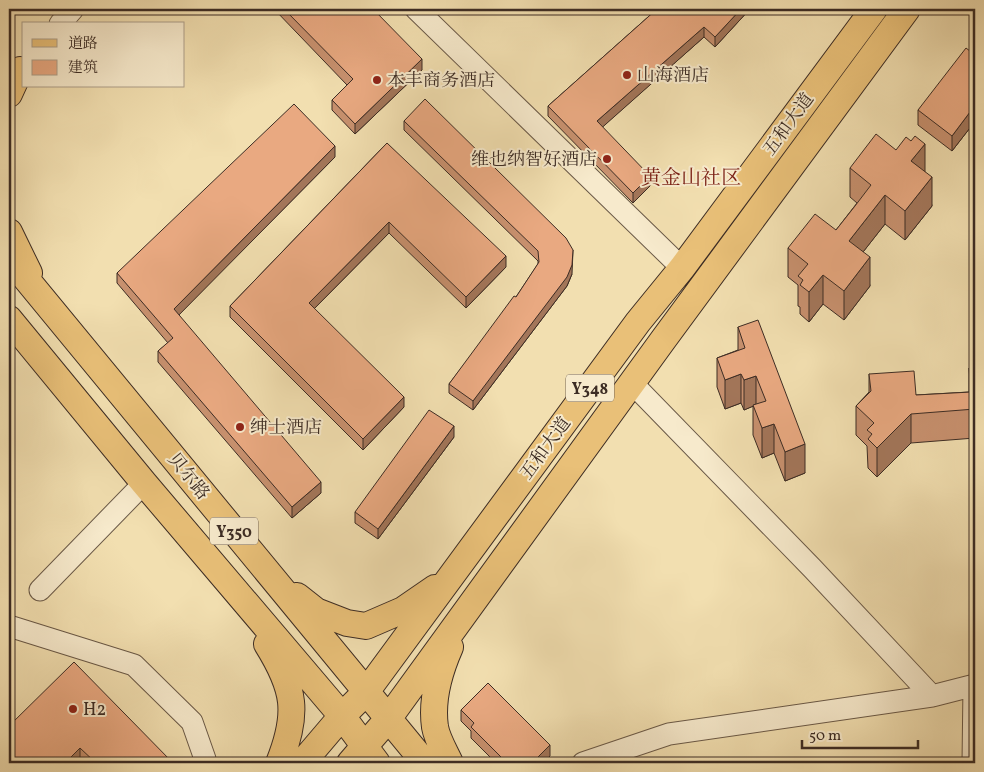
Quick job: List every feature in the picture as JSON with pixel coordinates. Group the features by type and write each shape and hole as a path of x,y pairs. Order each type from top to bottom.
{"main road":[{"name":"五和大道","path":"302,763 342,716 366,692 638,322 682,268 874,9"},
{"name":"五和大道","path":"363,758 388,719 466,610 907,9"},
{"path":"9,94 15,75"},
{"path":"9,232 42,298"},
{"name":"贝尔路","path":"9,258 425,763"},
{"name":"Y350","path":"9,319 144,483 342,716 363,758"},
{"path":"267,572 316,611 347,623 366,626 402,610 452,576"},
{"path":"233,588 276,659 289,689 293,710 288,740 279,763"},
{"path":"450,763 435,728 434,701 440,669 466,610"}],"street":[{"path":"62,22 73,9"},
{"path":"416,9 682,268"},
{"path":"632,384 812,568 932,696"},
{"path":"40,590 144,483"},
{"path":"9,626 134,665 192,722 205,759 204,763"},
{"path":"583,763 669,734 932,696 975,685 973,763"}],"building":[{"name":"本丰商务酒店","path":"284,9 373,9 422,59 355,124 332,100 353,79"},
{"path":"657,9 741,9 715,37 704,27 597,121 650,176 633,193 548,106"},
{"path":"966,48 975,55 975,110 973,108 952,136 918,110"},
{"path":"425,99 566,238 573,250 572,265 567,277 473,401 449,384 514,296 516,297 539,262 538,251 404,121"},
{"path":"294,104 335,146 174,309 321,482 292,507 158,351 173,338 117,273"},
{"path":"876,134 896,150 906,137 911,141 915,136 925,144 911,161 932,177 905,211 885,195 849,241 870,257 844,291 823,275 809,292 800,285 803,280 798,276 808,264 788,248 815,214 836,230 855,206 871,185 850,168"},
{"path":"387,143 506,256 466,297 389,222 309,303 404,397 363,439 230,306"},
{"path":"758,320 805,444 785,452 774,424 762,428 753,405 766,401 756,376 744,380 741,374 725,380 717,358 745,348 738,327"},
{"path":"975,367 975,409 911,414 877,448 868,439 872,434 867,430 874,423 856,406 871,391 869,374 914,371 916,395 971,392 969,368"},
{"path":"429,410 454,426 378,529 355,512"},
{"name":"H2","path":"74,662 173,763 96,763 80,748 65,763 9,763 9,726"},
{"path":"488,683 550,745 532,763 507,763 471,727 474,723 461,710"}],"place":[{"name":"山海酒店","path":"627,75"},
{"name":"本丰商务酒店","path":"377,80"},
{"name":"维也纳智好酒店","path":"607,159"},
{"name":"绅士酒店","path":"240,427"},
{"name":"H2","path":"73,709"}],"district":[{"name":"黄金山社区","path":"691,177"}]}
